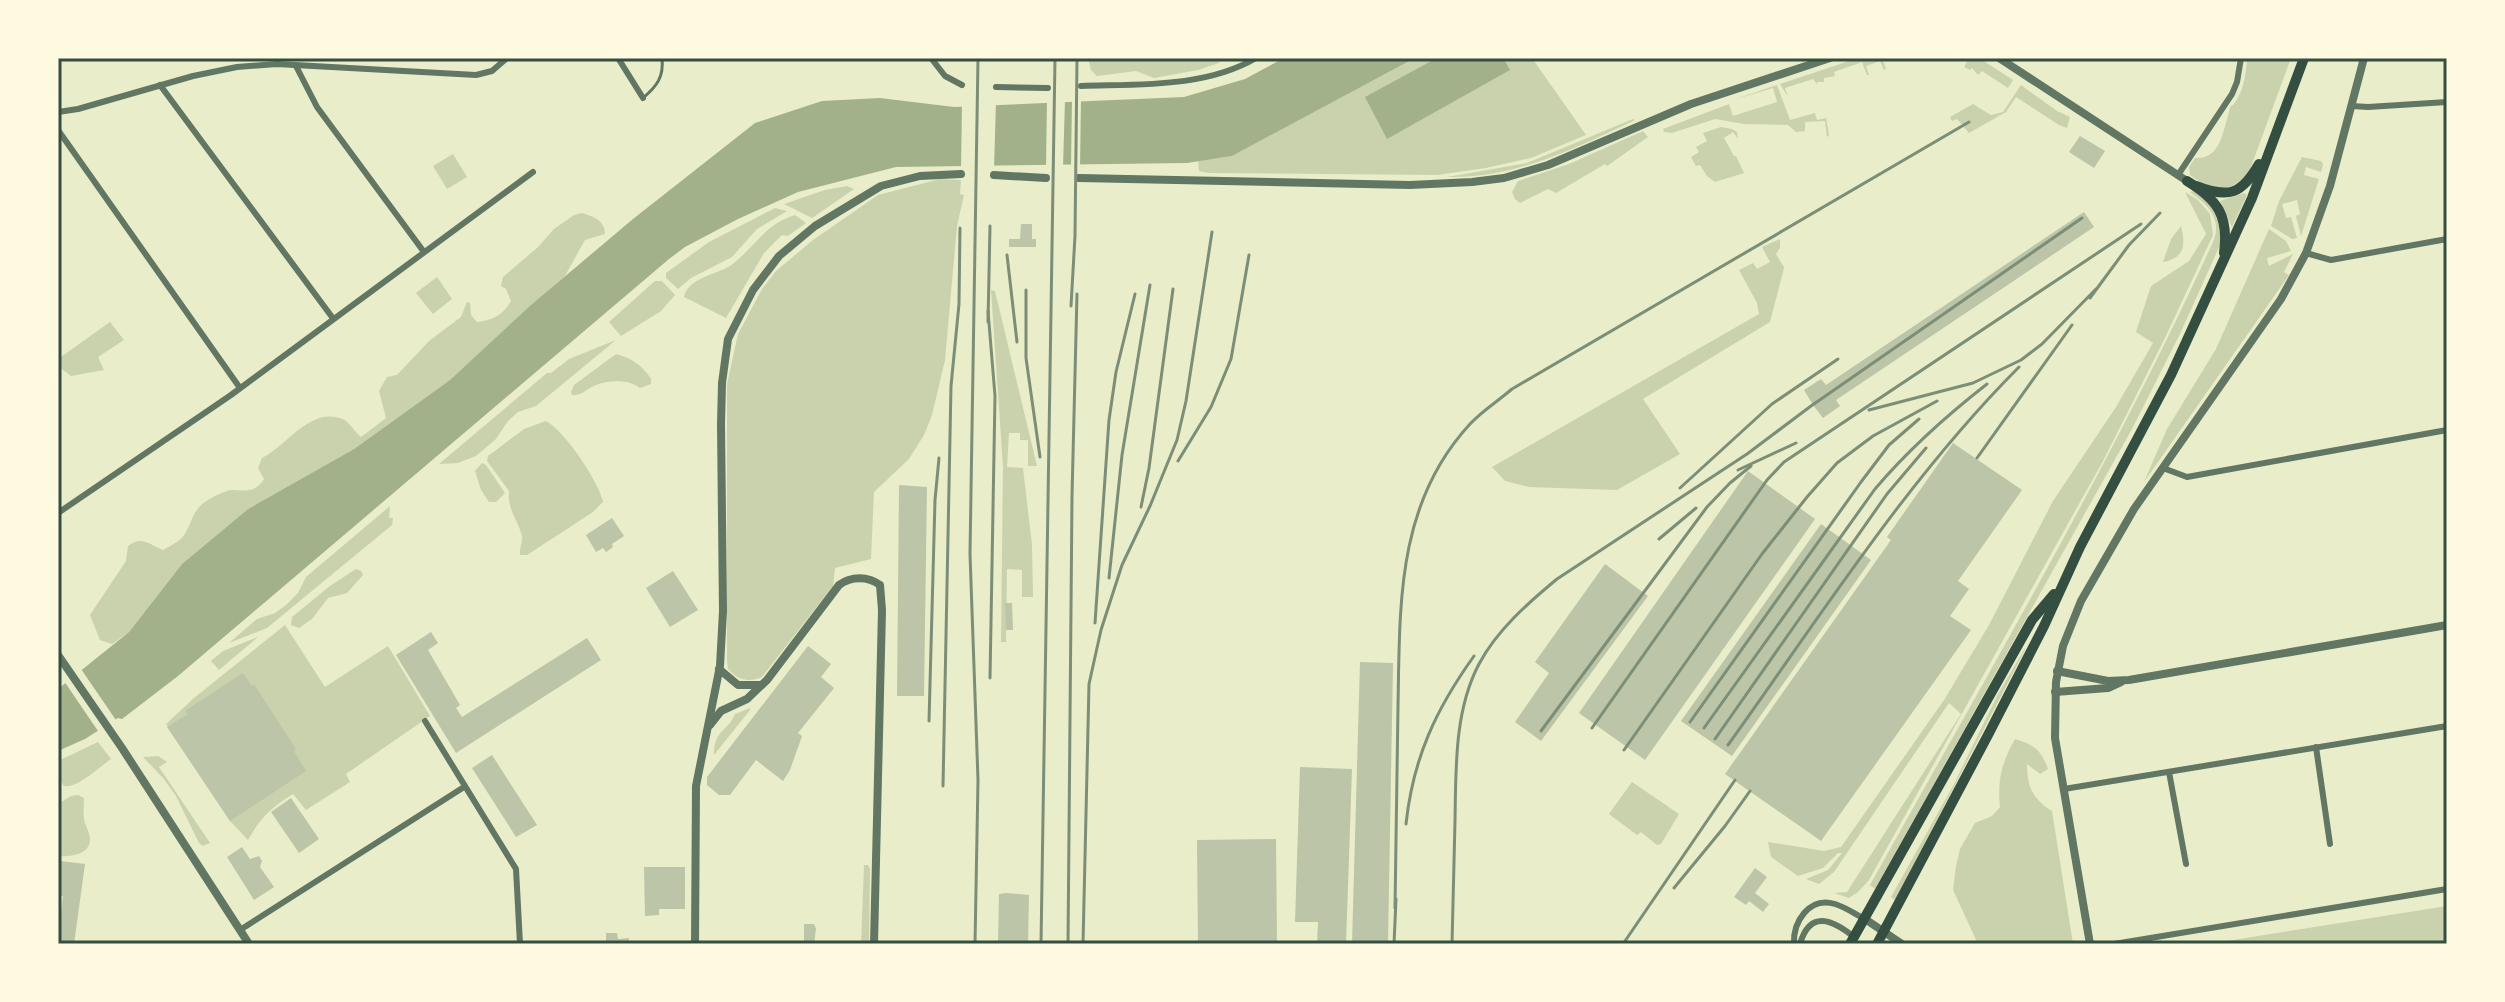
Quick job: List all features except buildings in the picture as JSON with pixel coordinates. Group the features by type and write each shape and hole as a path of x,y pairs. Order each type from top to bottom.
{"main road":[{"path":"1877,944 2171,375 2252,198 2304,58"},
{"path":"2187,181 2222,194 2238,190 2249,180 2276,134"},
{"path":"2187,181 2218,207 2225,221 2226,243 2220,270"},
{"path":"1856,942 1865,919 2032,620 2061,586"}],"street":[{"path":"58,112 237,67 296,66 476,75 492,71 507,58"},
{"path":"618,58 643,98"},
{"path":"931,58 945,76 962,85"},
{"path":"1081,86 1202,78 1227,72 1256,58"},
{"path":"1079,178 1410,185 1504,178 1548,165 1691,104 1830,58"},
{"path":"1999,58 2187,181 2232,94 2241,58"},
{"path":"2090,944 2055,738 2055,692 2063,646 2081,601 2134,509 2281,299 2306,253 2330,186 2364,58"},
{"path":"296,66 317,107 424,252"},
{"path":"160,85 332,317"},
{"path":"996,87 1048,88"},
{"path":"2352,106 2447,102"},
{"path":"58,130 240,388"},
{"path":"58,513 240,388 332,317 533,172"},
{"path":"695,944 696,786 719,669 724,554 722,383 728,339 753,290 779,256 815,226 881,186 920,176 961,174"},
{"path":"994,175 1046,178"},
{"path":"2306,253 2331,260 2447,239"},
{"path":"2163,468 2187,477 2447,430"},
{"path":"709,726 721,711 747,699 762,685 839,585 860,578 872,579 880,585 882,640 874,944"},
{"path":"2057,671 2108,681 2129,680 2447,625"},
{"path":"58,655 249,944"},
{"path":"719,669 742,686 762,685"},
{"path":"2055,692 2108,688 2129,680"},
{"path":"425,721 516,869 520,944"},
{"path":"2064,789 2447,726"},
{"path":"2316,747 2330,844"},
{"path":"2169,772 2186,864"},
{"path":"240,930 464,787"},
{"path":"2114,944 2447,889"},
{"path":"1797,944 1797,923 1809,908 1817,904 1836,904 1902,944"},
{"path":"1797,944 1809,927 1822,920 1833,922 1856,942"}],"lane":[{"path":"643,98 661,78 662,58"}],"shaded area":[{"path":"1088,58 1222,58 1219,63 1198,70 1154,78 1136,71 1097,76 1091,70"},
{"path":"1284,58 1415,58 1232,156 1187,163 896,167 798,192 738,219 669,259 178,676 122,719 118,718 85,739 58,751 58,689 129,632 182,564 248,509 354,449 450,380 531,305 633,219 755,123 822,101 880,98 954,107 1184,97 1245,79"},
{"path":"1415,58 1532,58 1586,135 1531,158 1437,175 1199,171 1198,161 1232,156"},
{"path":"1437,58 1503,58 1510,70 1387,139 1365,97"},
{"path":"1858,58 1882,58 1886,69 1880,61 1866,66 1867,75 1862,62 1834,72 1835,76 1824,78 1824,82 1817,82 1818,85 1813,79 1785,88 1788,97 1780,84"},
{"path":"1961,58 1979,58 2013,80 2008,88 1982,71 1978,75 1972,68 1964,67 1967,62"},
{"path":"2247,58 2291,58 2249,172 2235,184 2213,188 2190,175 2189,167 2195,158 2210,154 2220,142 2230,107 2243,86"},
{"path":"1777,85 1790,120 1815,113 1817,120 1826,118 1827,137 1825,121 1805,122 1805,131 1796,132 1788,125 1744,124 1715,119 1672,133 1664,132 1663,129 1729,104 1733,116 1777,102 1773,88 1733,100"},
{"path":"2021,85 2070,117 2067,128 2016,97 2006,112 1969,133 1957,119 1952,121 1950,117 1973,104 1991,115 2003,112"},
{"path":"1633,119 1544,160 1496,173 1447,177 1527,163"},
{"path":"1721,127 1737,132 1738,139 1733,132 1724,138 1744,173 1715,182 1700,165 1696,166 1691,157 1699,152 1696,147 1707,141 1703,133"},
{"path":"1643,131 1648,137 1607,166 1605,164 1556,193 1548,189 1520,203 1515,199 1512,192 1518,181 1569,164"},
{"path":"453,154 467,177 447,189 433,166"},
{"path":"2302,157 2323,164 2321,172 2306,167 2304,175 2319,179 2301,236 2296,216 2300,214 2297,200 2282,204 2286,218 2291,217 2297,238 2292,239 2271,226 2279,201"},
{"path":"940,179 961,180 960,194 964,195 957,226 945,360 924,435 909,459 874,492 871,559 835,568 833,586 762,677 752,680 739,678 728,669 727,661 727,384 738,334 762,289 776,271 813,240 878,195"},
{"path":"847,186 854,189 812,218 784,204 825,190"},
{"path":"2193,191 2210,204 2221,222 2220,245 2180,334 2132,429 1875,889 1870,885 2091,487 2213,242 2215,219 2190,192"},
{"path":"2185,192 2198,200 2210,214 2213,235 2103,461 1869,880 1849,898 1834,893 1847,892 1961,714 1949,703 1834,872 1819,884 1806,879 1828,870 1842,853 1838,853 1823,868 1798,876 1771,857 1768,842 1824,851 1841,847 1944,700 1989,625 2053,501 2116,407 2153,343 2136,332 2151,286 2189,261 2206,234"},
{"path":"2244,193 2247,195 2232,227 2220,201"},
{"path":"775,208 787,211 757,229 732,257 691,278 678,289 666,278 666,273 709,242"},
{"path":"582,213 601,222 605,234 585,240 565,276 450,380 354,449 248,509 182,564 129,632 112,644 100,640 90,615 126,561 128,546 142,541 163,550 177,542 204,503 229,491 257,487 264,479 258,468 262,458 310,422 331,416 343,419 361,437 386,418 379,391 387,377 397,375 429,341 461,317 467,302 477,322 501,313 511,301 506,289 501,286 503,277 554,229"},
{"path":"795,215 806,223 788,236 782,235 764,253 726,318 684,297 696,281 730,266 767,231"},
{"path":"2181,226 2182,250 2175,258 2163,262 2171,239"},
{"path":"2269,229 2286,241 2291,251 2267,258 2269,266 2293,254 2284,272 2289,275 2144,482 2167,429 2216,349"},
{"path":"1780,239 1776,254 1784,267 1770,322 1643,399 1680,454 1617,490 1529,487 1505,481 1492,467 1759,314 1757,303 1739,270 1753,263 1757,269 1770,262 1762,247"},
{"path":"437,277 452,299 433,314 416,293"},
{"path":"655,281 662,281 675,295 661,311 621,336 609,322"},
{"path":"991,290 995,291 1037,466 1028,466 1028,440 1020,440 1020,433 1009,433 1007,467 1023,468 1032,545 1033,597 1022,597 1022,570 1007,569 1006,642 1001,642 1003,467"},
{"path":"110,322 124,340 98,357 104,370 71,376 58,366 58,359"},
{"path":"616,340 536,406 518,412 496,439 476,456 458,463 439,464 547,373 569,359"},
{"path":"616,354 641,366 651,379 651,384 640,388 624,382 606,382 572,395 574,385"},
{"path":"546,421 580,457 603,502 593,512 527,555 520,555 522,536 511,509 509,491 487,461 488,456 524,429"},
{"path":"482,463 505,493 496,502 489,502 481,490 475,471"},
{"path":"390,506 392,525 267,628 229,643 257,619 275,613 286,605 298,593 306,577"},
{"path":"356,569 363,575 347,593 328,598 312,619 299,628 291,625 292,617"},
{"path":"285,625 325,687 388,646 430,716 346,774 350,782 306,810 293,794 285,799 263,819 248,840 230,821 166,724"},
{"path":"258,637 219,670 211,661 223,651"},
{"path":"2025,650 1895,900 1891,897"},
{"path":"750,708 714,755 716,740 735,714"},
{"path":"2015,739 2036,749 2048,769 2040,774 2027,764 2032,792 2052,811 2073,944 1978,944 1953,890 1960,849 1975,823 1992,816 2000,807 2002,772"},
{"path":"98,742 111,759 82,781 64,786 58,777 58,761"},
{"path":"158,756 167,762 159,767 210,843 203,846 199,843 176,796 143,757"},
{"path":"1632,782 1679,814 1661,844 1657,845 1641,832 1637,835 1609,814"},
{"path":"78,795 84,798 89,844 78,854 58,856 58,804"},
{"path":"864,865 870,869 869,944 861,944"},
{"path":"2447,906 2447,944 2214,944 2227,941"}],"pier":[{"path":"1072,98 1081,98 1080,167 1071,167"},
{"path":"1047,99 1065,99 1063,167 1046,168"},
{"path":"996,101 994,169 961,170 962,103"},
{"path":"81,669 118,723 100,734 64,681"}],"railway":[{"path":"975,944 978,780 970,554 978,58"},
{"path":"1041,944 1055,58"},
{"path":"1071,306 1077,58"},
{"path":"1395,908 1402,593 1415,522 1428,488 1446,455 1470,424 1512,389 1969,122"},
{"path":"2090,298 2129,245 2160,213"},
{"path":"1452,944 1456,761 1461,721 1479,664 1504,628 1557,579 1747,454 2082,218"},
{"path":"1592,728 1767,480 1784,462 2141,224"},
{"path":"988,322 990,226"},
{"path":"943,786 951,386 959,304 960,228"},
{"path":"1083,944 1089,684 1101,630 1122,565 1177,440 1186,401 1212,232"},
{"path":"1007,255 1017,342"},
{"path":"1178,461 1211,407 1231,359 1249,255"},
{"path":"1109,578 1122,455 1150,285"},
{"path":"1141,507 1173,289"},
{"path":"1869,410 1973,383 2021,360 2042,344 2096,289"},
{"path":"1026,290 1026,358 1040,457"},
{"path":"1068,944 1077,294"},
{"path":"1095,623 1109,420 1116,372 1135,294"},
{"path":"988,311 995,396 990,678"},
{"path":"1977,458 2072,325"},
{"path":"1680,488 1772,404 1838,359"},
{"path":"1728,745 1902,502 1978,410 2019,367"},
{"path":"1704,728 1875,489 1928,434 1987,384"},
{"path":"1624,750 1762,554 1837,463 1873,436 1937,401"},
{"path":"1690,722 1861,482 1889,445 1919,419"},
{"path":"1738,470 1796,443"},
{"path":"1715,739 1887,494 1926,448"},
{"path":"929,721 935,500 939,458"},
{"path":"1541,731 1707,507 1751,466"},
{"path":"1659,539 1696,508"},
{"path":"1406,824 1414,777 1428,735 1448,695 1474,656"},
{"path":"1623,944 1735,780"},
{"path":"1674,888 1750,791"},
{"path":"1394,944 1396,899"}]}
